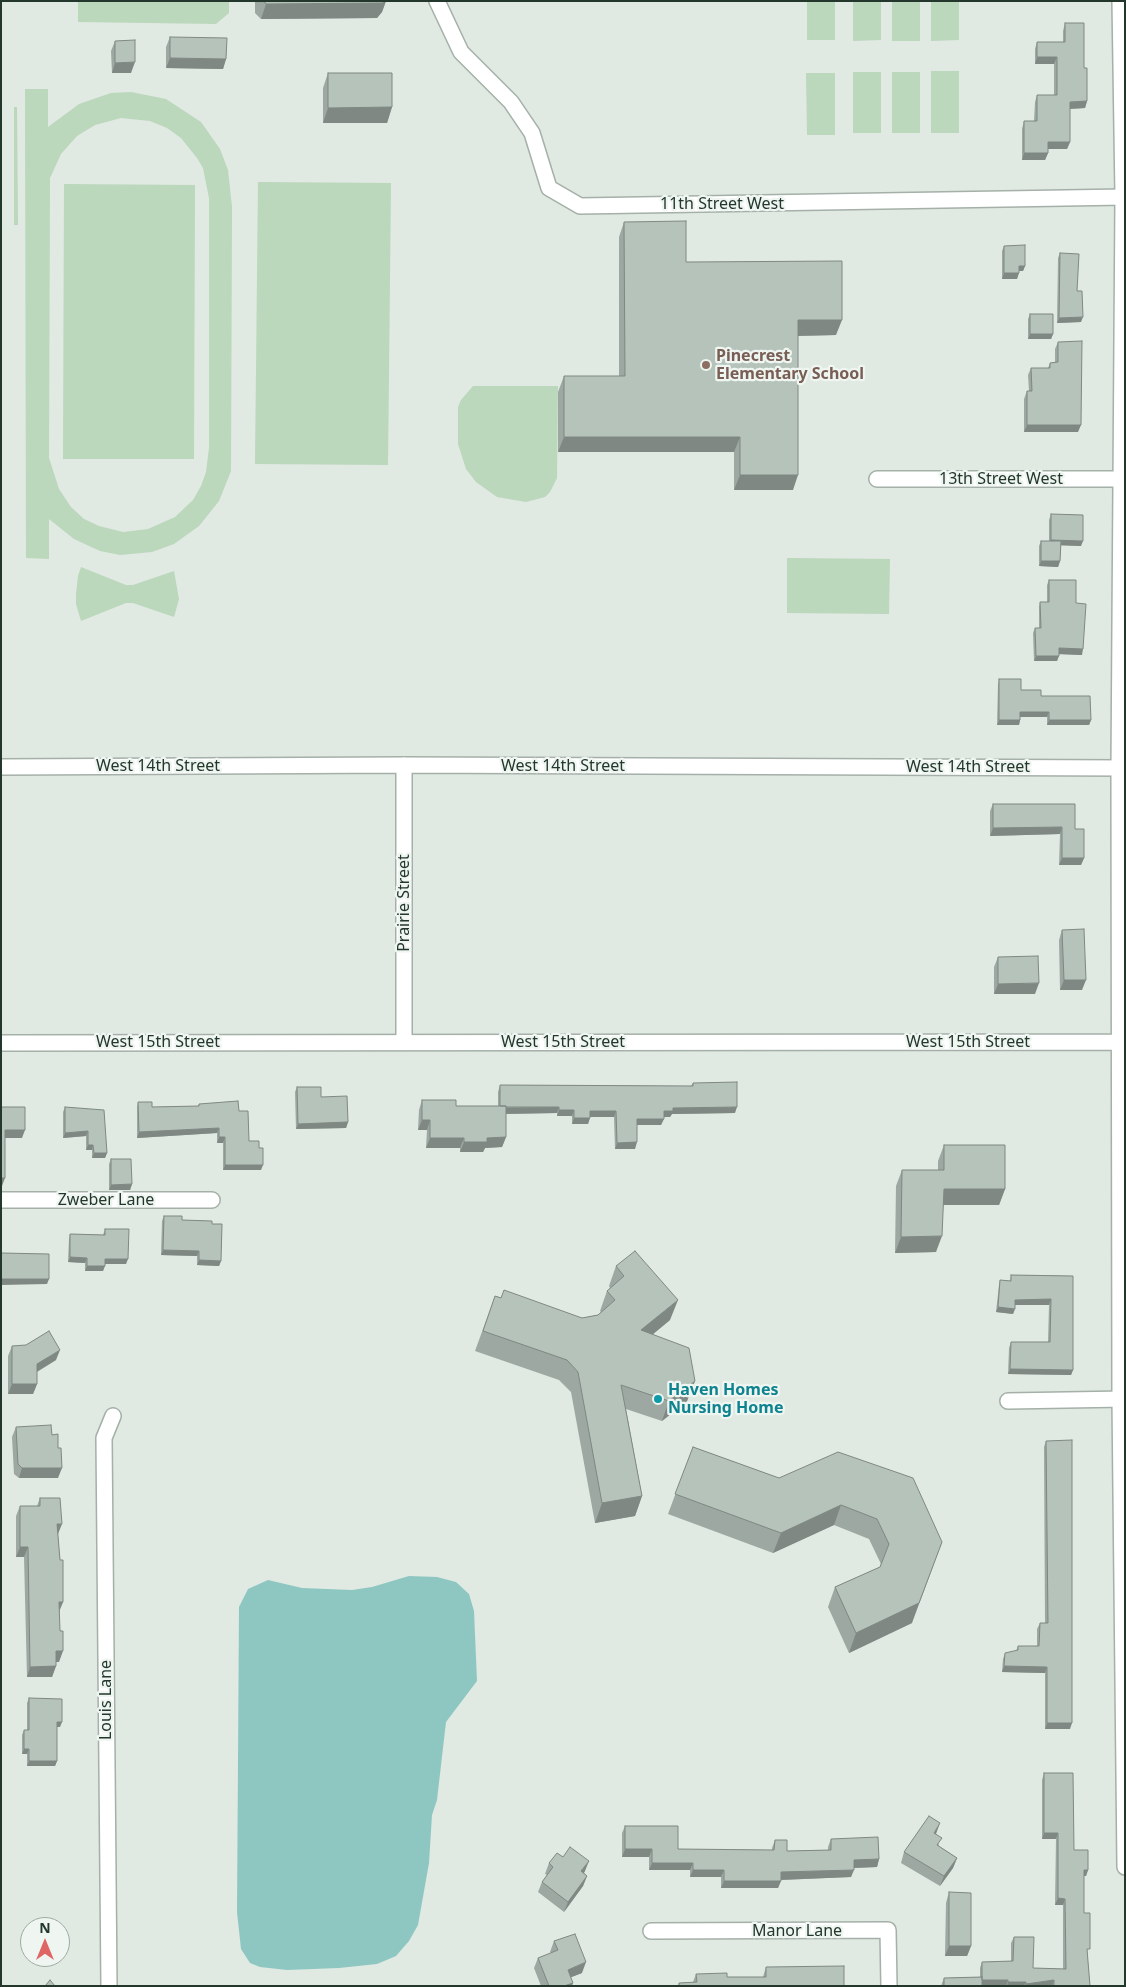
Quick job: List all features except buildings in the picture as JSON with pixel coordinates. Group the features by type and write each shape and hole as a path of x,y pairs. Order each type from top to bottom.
{"street":[{"name":"11th Street West","path":"437,1 461,52 511,102 532,132 549,188 580,206 1124,197"},
{"path":"1120,1 1124,197 1122,1399 1125,1867"},
{"name":"13th Street West","path":"877,479 1123,479"},
{"name":"West 14th Street","path":"1,767 404,765 1122,768"},
{"name":"Prairie Street","path":"404,765 404,1042"},
{"name":"West 15th Street","path":"1,1043 1122,1042"},
{"name":"Zweber Lane","path":"1,1200 212,1200"},
{"path":"1008,1401 1122,1399"},
{"name":"Louis Lane","path":"108,1986 104,1438 112,1416"},
{"name":"Manor Lane","path":"651,1931 888,1930 888,1986"}],"green space":[{"path":"78,1 229,1 229,13 216,24 78,22"},
{"path":"807,1 835,1 835,40 807,40"},
{"path":"853,1 881,1 881,40 853,41"},
{"path":"892,1 920,1 920,41 892,41"},
{"path":"931,1 959,1 959,40 931,41"},
{"path":"931,71 959,71 959,133 931,133"},
{"path":"853,72 881,72 881,133 853,133"},
{"path":"892,72 920,72 920,133 892,133"},
{"path":"806,73 835,73 835,135 807,135"},
{"path":"25,89 48,89 48,127 79,104 111,93 131,92 166,99 201,122 220,149 228,170 232,207 231,471 219,501 199,526 174,544 152,552 120,555 100,551 74,539 49,519 49,559 26,558","holes":["121,118 150,121 167,128 181,138 197,158 203,168 209,198 209,448 206,472 193,500 175,517 148,529 123,532 99,526 84,519 71,507 59,489 49,458 50,178 61,154 77,136 95,125"]},
{"path":"14,107 17,107 18,225 14,225"},
{"path":"258,182 391,183 388,465 255,464"},
{"path":"64,184 195,185 194,459 63,459"},
{"path":"473,386 558,386 557,478 550,492 545,497 526,502 497,497 476,482 466,469 458,444 458,407 461,400"},
{"path":"787,558 890,559 889,614 787,613"},
{"path":"81,567 126,585 133,585 174,571 179,599 174,617 133,603 126,603 81,621 76,604 76,594"}],"water":[{"path":"409,1576 437,1577 456,1582 469,1594 474,1611 477,1681 446,1722 437,1800 432,1815 429,1863 418,1925 409,1941 396,1956 377,1964 287,1970 260,1967 250,1963 241,1949 237,1912 239,1607 248,1589 268,1580 302,1588 352,1590 372,1587"}],"place":[{"name":"Pinecrest Elementary School","path":"706,365"},
{"name":"Haven Homes Nursing Home","path":"658,1399"}]}
